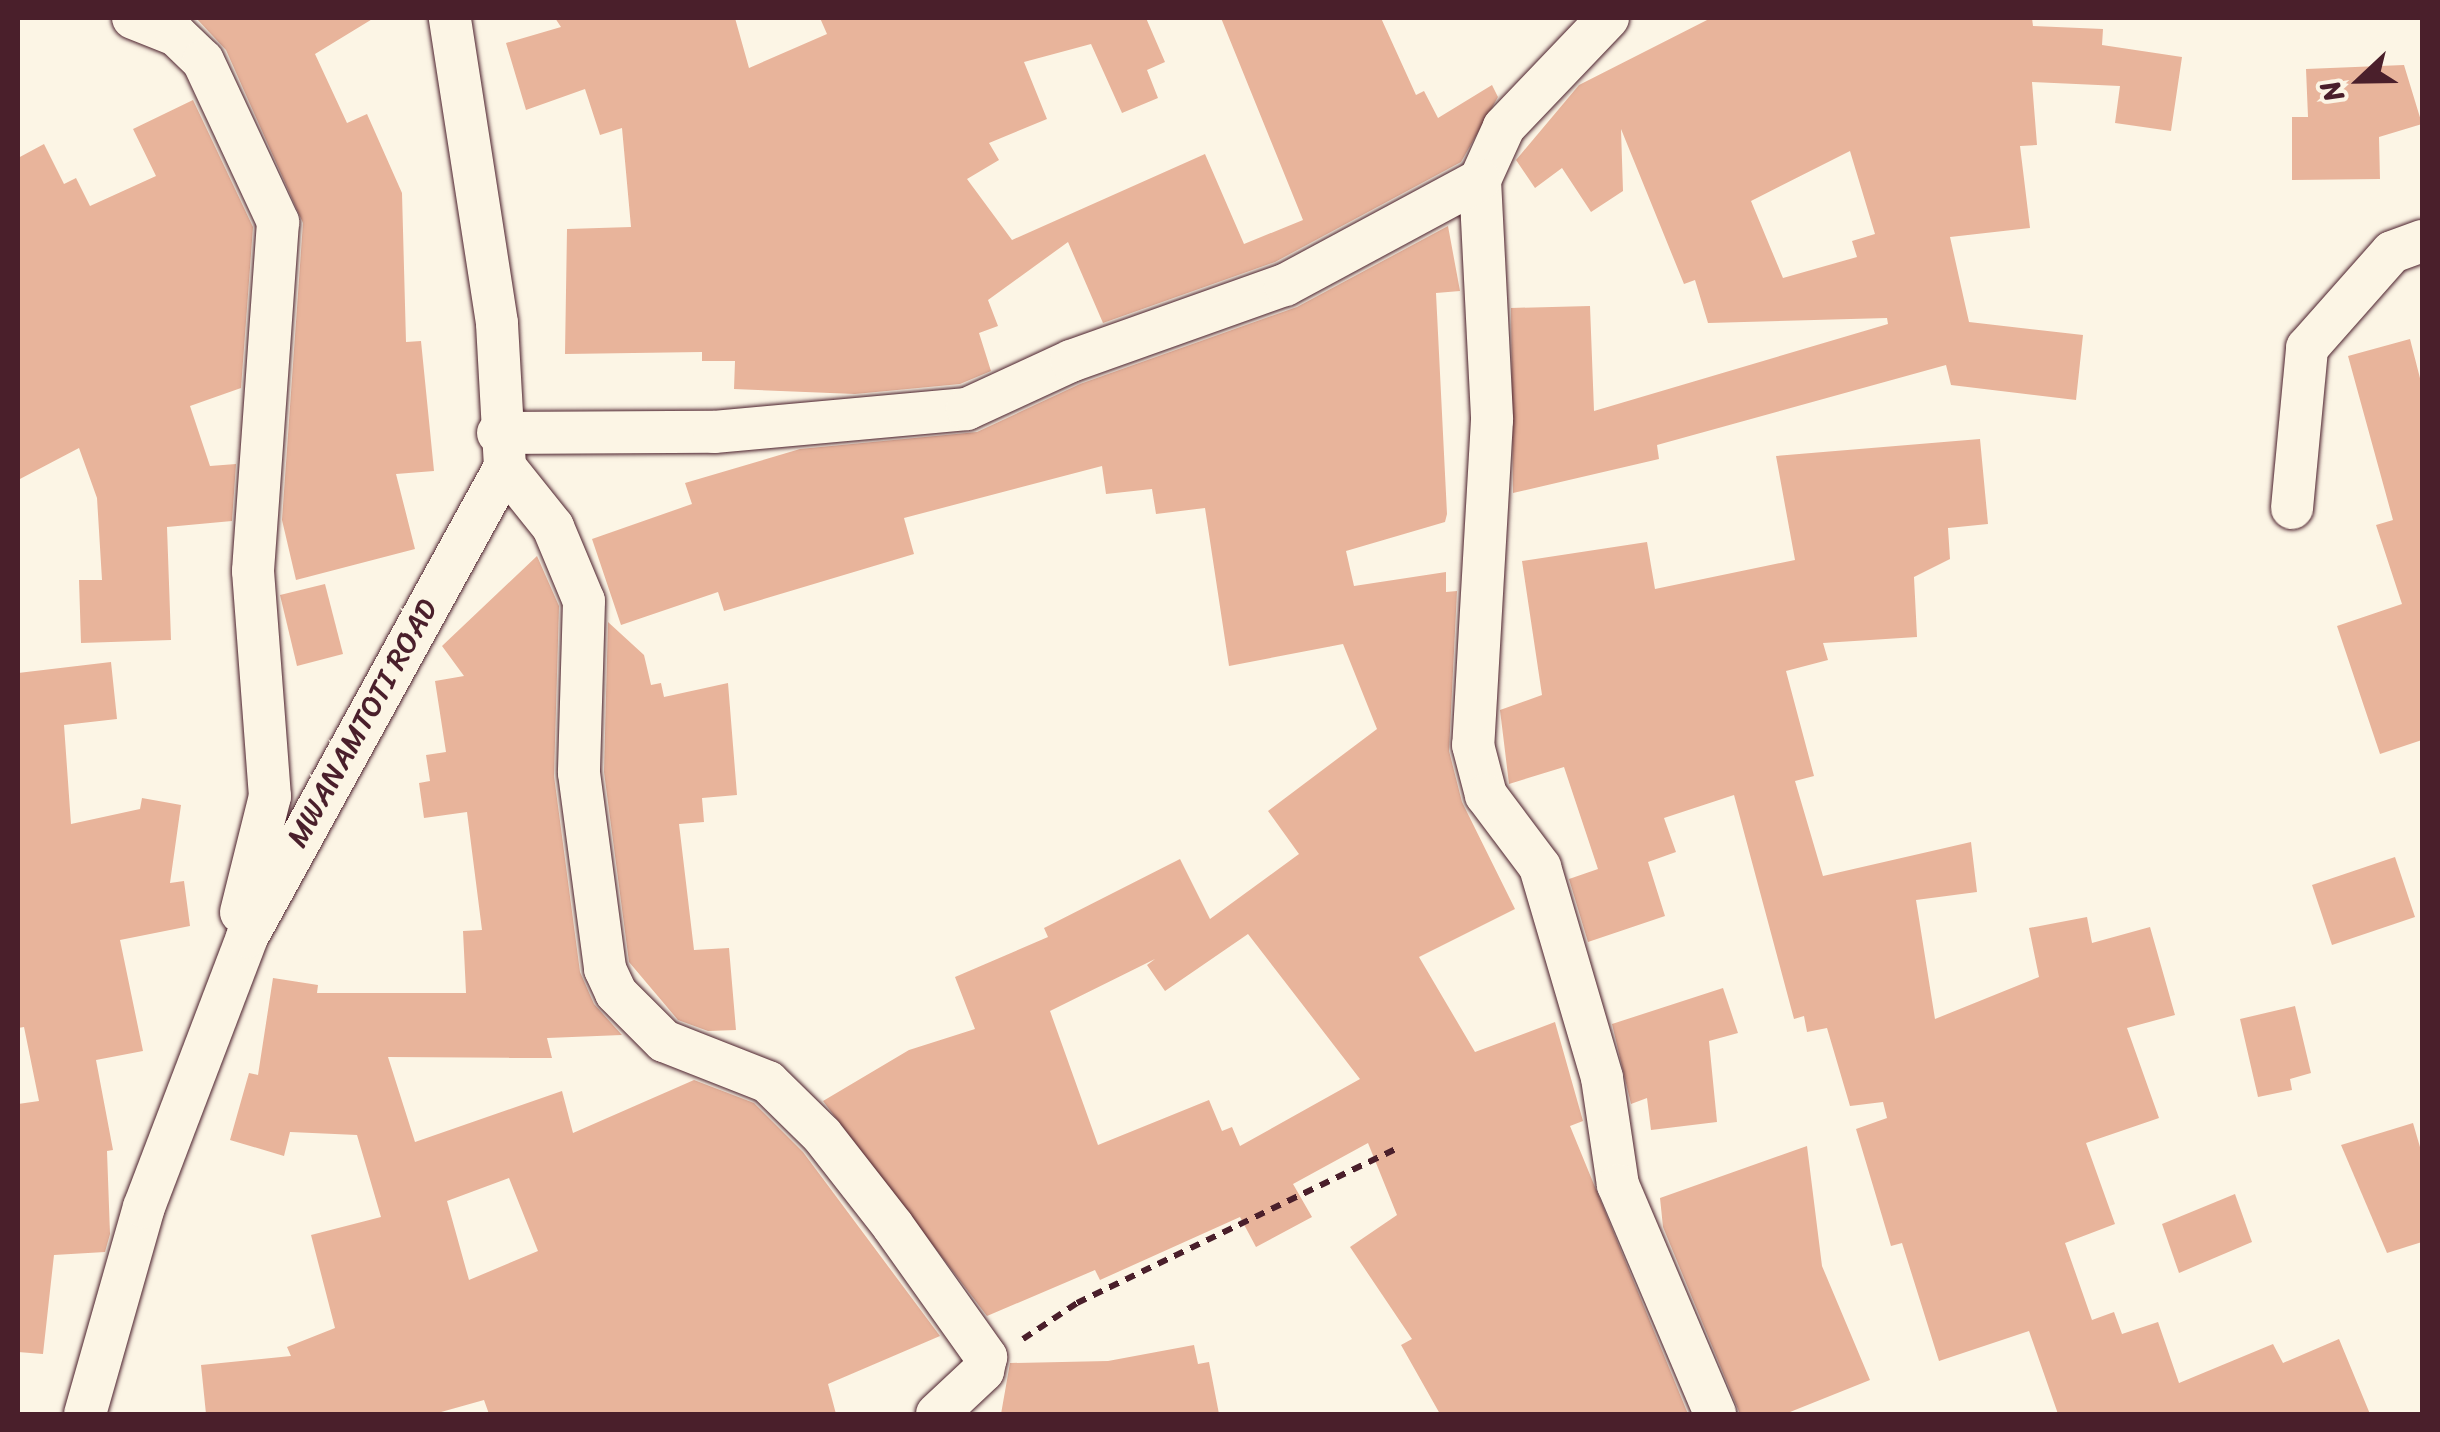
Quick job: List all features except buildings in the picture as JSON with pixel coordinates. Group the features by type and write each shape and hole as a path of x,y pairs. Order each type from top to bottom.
{"street":[{"path":"132,18 176,35 203,61 278,222 253,571 270,796 213,1019"},
{"name":"MWANAMTOTI ROAD","path":"86,1414 144,1207 213,1019 300,834 502,450 497,323 450,18"},
{"path":"1608,18 1504,127 1480,180 1492,420 1472,745 1486,795 1540,867 1602,1078 1618,1185 1715,1414"},
{"path":"937,1414 983,1371 974,1334 822,1135 768,1082 664,1041 616,993 605,969 579,773 584,601 554,526 502,450 967,409 1071,361 1285,285 1480,180"},
{"path":"2292,508 2307,348 2392,252 2422,241"}],"path":[{"path":"983,1371 1077,1303 1396,1150"}]}
